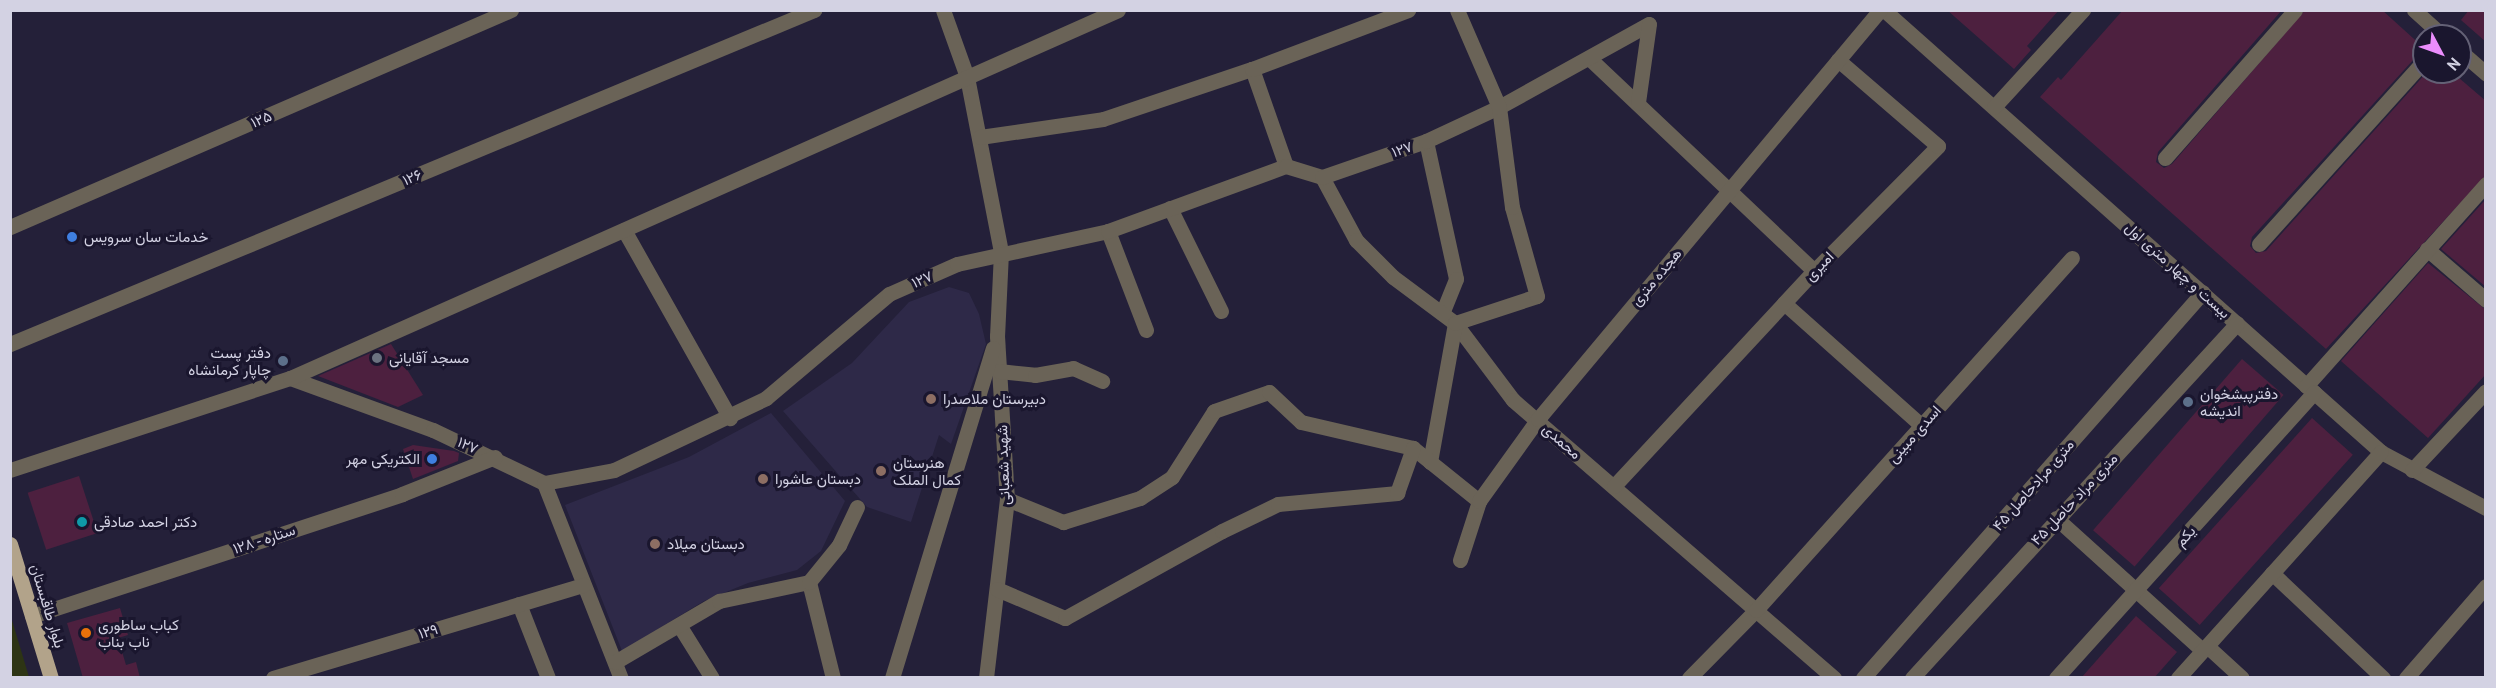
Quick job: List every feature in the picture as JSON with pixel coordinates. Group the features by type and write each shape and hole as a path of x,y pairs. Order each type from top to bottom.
{"main road":[{"name":"بلوار طاقبستان","path":"10,544 51,678"}],"street":[{"name":"۱۲۵","path":"10,226 511,10"},
{"name":"۱۲۶","path":"10,345 814,10"},
{"name":"شهید شعبانی","path":"943,10 968,77 1001,252 997,336 1006,499 986,678"},
{"path":"10,470 290,378 1118,10"},
{"path":"980,137 1103,118 1252,69 1408,10"},
{"path":"1430,462 1455,323 1537,296 1512,207 1499,107 1457,10"},
{"name":"هجده متری","path":"1460,560 1479,501 1538,419 1726,192 1882,10"},
{"name":"بیست و چهار متری اول","path":"1882,10 2381,452 2486,508"},
{"path":"1994,107 2083,10"},
{"path":"2165,158 2295,10"},
{"path":"2414,10 2429,24"},
{"path":"2427,22 2438,10"},
{"path":"1638,102 1647,17"},
{"name":"۱۲۷","path":"1322,177 1426,141 1499,107 1590,58 1647,17"},
{"path":"1590,58 1638,102 1726,192 1814,271"},
{"name":"امیری","path":"1614,486 1814,271 1938,146 1838,60"},
{"path":"2472,62 2486,74"},
{"path":"1252,69 1286,166 1322,177"},
{"path":"2259,244 2412,74"},
{"path":"1426,141 1456,279 1442,313"},
{"name":"۱۲۷","path":"290,378 495,457 544,483 614,470 730,418 766,398 890,294 957,264 1001,252 1108,231 1286,166"},
{"name":"محمدی","path":"1322,177 1356,240 1393,277 1455,323 1514,400 1834,678"},
{"name":"یکم","path":"2056,678 2136,590 2310,389 2427,249 2486,184"},
{"path":"1170,208 1221,311"},
{"path":"624,230 730,418"},
{"path":"1108,231 1146,330"},
{"path":"2427,249 2486,300"},
{"name":"اسدی مبینی","path":"1689,678 1756,610 2072,258"},
{"name":"۴۵ متری مرادحاصل","path":"1863,678 2203,292"},
{"path":"1784,303 1921,425"},
{"name":"۴۵ متری مراد حاصل","path":"1912,678 2056,518 2237,323"},
{"path":"892,678 997,336"},
{"path":"999,371 1035,375 1073,368 1102,381"},
{"path":"2412,470 2486,391"},
{"path":"1006,499 1063,522 1140,498 1172,477 1214,411 1269,392 1301,422 1413,448 1479,501"},
{"path":"997,589 1065,618 1222,531 1278,504 1397,493 1413,448"},
{"path":"2178,678 2381,452"},
{"name":"۱۲۸ - ستاره","path":"32,616 402,494 495,457"},
{"path":"544,483 621,678"},
{"path":"615,662 719,601 809,582 839,545 857,507"},
{"path":"2056,518 2136,590 2241,678"},
{"path":"2272,573 2383,678"},
{"path":"809,582 835,677"},
{"name":"۱۲۹","path":"273,678 583,585"},
{"path":"2406,678 2486,586"},
{"path":"519,604 548,678"},
{"path":"679,625 712,678"}],"shaded area":[{"path":"949,287 969,293 979,314 986,344 951,444 939,435 911,522 867,507 783,411 852,363 909,302"},
{"path":"771,413 845,501 821,551 797,570 748,583 704,601 622,651 565,505 689,457"}],"green space":[{"path":"11,617 29,677 11,677"}],"building":[{"path":"1947,10 2059,10 2027,46 2031,50 2014,69"},
{"path":"2123,10 2282,10 2158,152 2156,162 2164,168 2172,164 2305,10 2382,10 2412,37 2412,61 2252,237 2250,246 2256,253 2266,251 2416,84 2466,84 2486,101 2486,175 2326,349 2040,97 2058,77 2061,80"},
{"path":"2469,10 2486,10 2486,42 2472,30 2472,24 2466,24 2461,20"},
{"path":"2486,199 2486,287 2441,249"},
{"path":"2428,263 2486,310 2486,374 2428,438 2341,361"},
{"name":"مسجد آقایانی","path":"391,344 423,395 398,407 318,376"},
{"path":"2242,359 2284,395 2135,566 2093,530"},
{"path":"2312,418 2353,455 2200,625 2159,588"},
{"name":"الکتریکی مهر","path":"413,445 454,451 459,453 458,461 413,479 403,449"},
{"path":"79,476 98,533 46,550 28,493"},
{"path":"120,608 128,635 118,638 126,665 136,662 140,678 83,678 67,623"},
{"path":"2136,616 2177,652 2154,678 2081,678"}],"place":[{"name":"خدمات سان سرویس","path":"72,237"},
{"name":"مسجد آقایانی","path":"377,358"},
{"name":"دفتر پست چاپار کرمانشاه","path":"283,361"},
{"name":"دبیرستان ملاصدرا","path":"931,399"},
{"name":"دفترپبشخوان اندیشه","path":"2188,402"},
{"name":"الکتریکی مهر","path":"432,459"},
{"name":"هنرستان کمال الملک","path":"881,471"},
{"name":"دبستان عاشورا","path":"763,479"},
{"name":"دکتر احمد صادقی","path":"82,522"},
{"name":"دبستان میلاد","path":"655,544"},
{"name":"کباب ساطوری ناب بناب","path":"86,633"}]}
